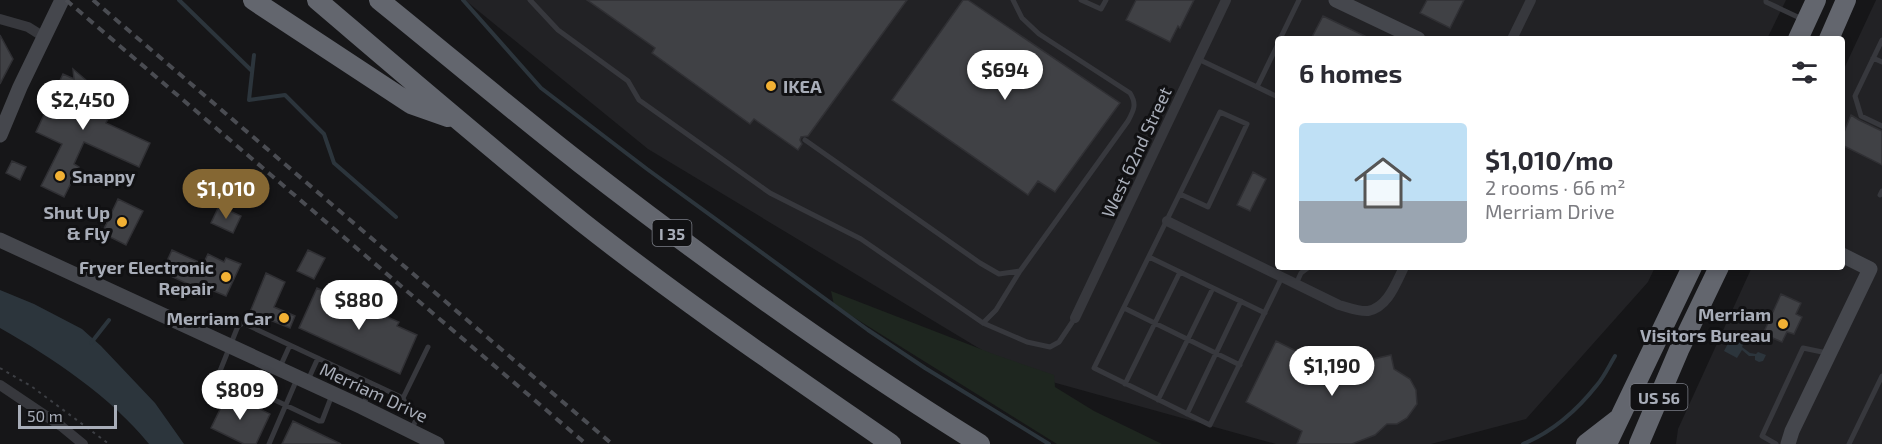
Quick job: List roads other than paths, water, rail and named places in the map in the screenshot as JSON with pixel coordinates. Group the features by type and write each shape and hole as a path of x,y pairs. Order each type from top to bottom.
{"highway":[{"path":"253,0 411,104 458,120"},
{"name":"I 35","path":"317,0 583,222 718,322 891,444"},
{"name":"I 35","path":"380,0 579,162 671,232 827,344 980,444"},
{"path":"1799,36 1816,0"},
{"path":"1829,36 1835,0"},
{"path":"1829,36 1846,0"},
{"name":"US 56","path":"1607,444 1691,270"},
{"name":"US 56","path":"1639,444 1679,351 1718,270"},
{"path":"1586,444 1619,418"}],"main road":[{"path":"0,135 62,0"},
{"path":"1336,0 1412,36"},
{"name":"Merriam Drive","path":"0,240 333,393 437,444"},
{"path":"1788,444 1829,353 1876,272 1845,256"}],"street":[{"name":"West 62nd Street","path":"1075,318 1226,0"},
{"path":"1513,36 1531,0"},
{"path":"0,19 28,27 44,37"},
{"path":"1167,220 1339,305 1367,311 1380,306 1392,293 1403,270"},
{"path":"0,385 83,444"}],"lane":[{"path":"530,0 558,30 628,81 639,100 760,187 861,239 983,323 1027,342 1050,347 1059,342 1075,318"},
{"path":"983,323 996,310 1020,271 1135,109 1130,93 1039,34 1022,18 1013,0"},
{"path":"1082,0 1101,9 1106,0"},
{"path":"1281,36 1299,0"},
{"path":"1766,1 1806,21"},
{"path":"1882,40 1855,96 1862,116 1882,126"},
{"path":"1257,87 1275,50"},
{"path":"1874,57 1882,62"},
{"path":"1198,59 1275,96"},
{"path":"1180,194 1208,207 1247,124 1220,112 1124,308 1095,369 1210,425 1282,277"},
{"path":"805,140 980,263 999,274 1020,271"},
{"path":"1149,257 1265,313"},
{"path":"1296,284 1305,270"},
{"path":"1125,384 1180,272"},
{"path":"1158,400 1213,288"},
{"path":"1187,414 1241,301"},
{"path":"1124,308 1240,365"},
{"path":"333,393 322,421 222,375 220,371 238,326 243,323 403,398 417,417 412,431"},
{"path":"279,369 290,345"},
{"path":"403,398 428,347"},
{"path":"1776,444 1762,436 1803,348 1829,353"},
{"path":"269,444 286,405 318,358"},
{"path":"1849,444 1882,376"},
{"path":"362,407 372,384"}],"waterway":[{"path":"179,0 252,71"},
{"path":"463,0 541,88 647,169 868,330 1049,444"},
{"path":"254,55 249,100 285,95 324,134 334,163 396,217"},
{"path":"91,343 109,320"},
{"path":"1523,444 1544,433 1573,411 1600,382 1615,356"}],"railway":[{"path":"66,0 586,444"},
{"path":"93,0 612,444"}],"place":[{"name":"IKEA","path":"771,86"},
{"name":"Snappy","path":"60,176"},
{"name":"Shut Up & Fly","path":"122,222"},
{"name":"Fryer Electronic Repair","path":"226,277"},
{"name":"Merriam Car","path":"284,318"},
{"name":"Merriam Visitors Bureau","path":"1783,324"}]}
